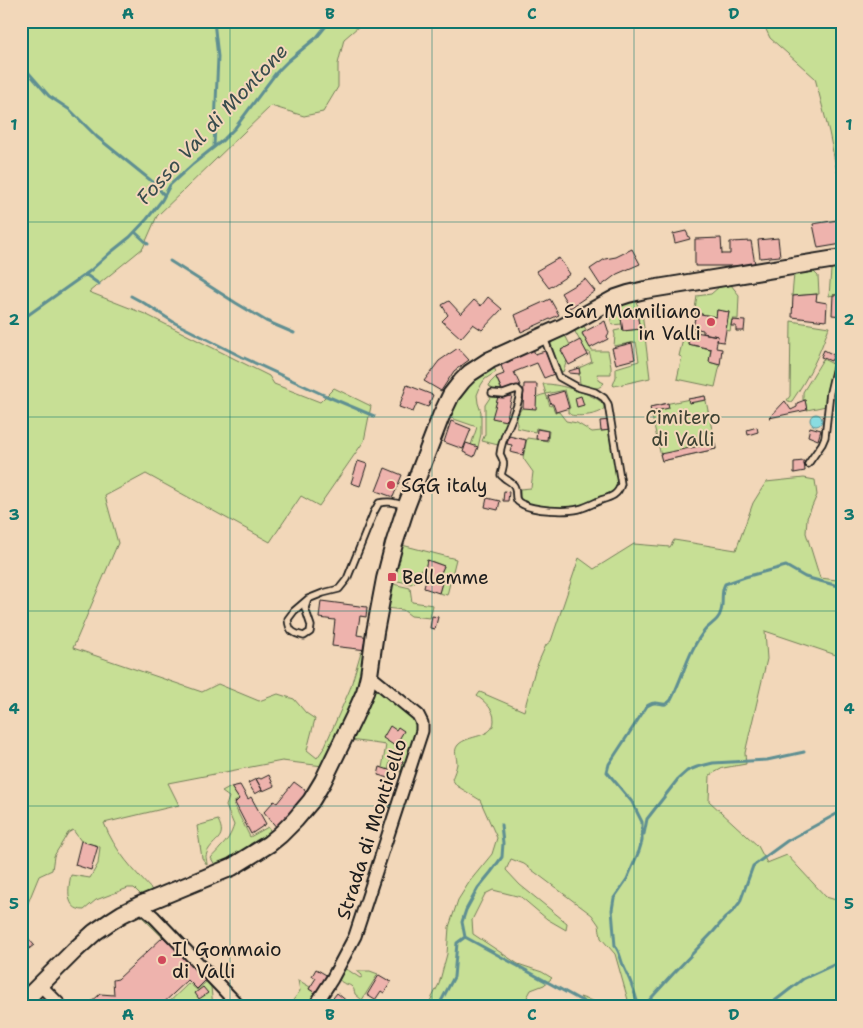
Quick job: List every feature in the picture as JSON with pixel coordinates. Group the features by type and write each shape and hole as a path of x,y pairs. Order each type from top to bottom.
{"main road":[{"path":"21,1004 95,932 115,917 232,867 269,844 291,825 311,801 328,772 366,687 386,579 394,544 406,507 446,404 462,381 473,371 490,360 563,327 612,300 628,294 842,258"}],"street":[{"name":"Strada di Monticello","path":"314,1007 332,979 355,936 422,730 422,723 418,715 369,675"},
{"path":"140,905 154,917 240,1007"},
{"path":"40,985 62,1007"}],"lane":[{"path":"492,393 503,394 517,389 520,392 515,413 506,433 500,454 504,461 501,475 515,487 515,498 517,501 529,508 541,510 573,510 613,496 619,490 621,484 608,404 604,398 595,392 577,387 559,377 543,336"},
{"path":"808,464 825,437 830,392 842,341"},
{"path":"308,599 305,608 311,626 310,632 304,636 296,634 289,628 288,619 294,611 308,599 339,589 347,579 374,512 380,503 387,501 406,507"}],"green space":[{"path":"21,21 365,21 344,39 338,64 338,87 323,112 304,116 271,106 157,216 143,248 89,292 145,314 269,376 274,384 320,402 334,388 371,406 364,441 319,506 301,496 270,542 146,474 105,496 118,543 73,648 202,692 218,684 259,701 278,694 294,699 306,713 315,719 307,750 317,758 324,748 350,689 361,652 367,654 356,691 323,766 282,761 168,783 179,805 104,823 119,851 154,892 142,896 134,888 128,888 96,900 84,910 74,906 69,897 71,875 90,878 98,864 100,847 81,841 73,830 68,833 54,856 52,870 39,876 21,920"},
{"path":"762,21 842,21 842,171 837,172 815,78 770,38"},
{"path":"842,266 842,280 839,282 837,295 829,296 831,270 833,267"},
{"path":"813,271 818,276 819,294 792,296 794,274"},
{"path":"731,285 739,295 738,319 732,319 730,331 726,330 729,312 717,310 716,317 696,313 695,309 697,296 711,294 719,287"},
{"path":"634,299 642,312 650,378 614,386 616,368 639,361 636,342 614,346 614,331 640,329 636,309 620,312 622,324 612,325 609,313 611,307"},
{"path":"791,321 829,327 813,366 790,402 787,400 790,396"},
{"path":"583,325 587,331 582,334 592,351 608,351 611,374 597,374 600,381 604,383 596,388 580,384 579,368 592,362 589,352 586,352 574,330"},
{"path":"686,330 690,331 688,344 711,349 709,362 720,365 715,387 677,379 682,357 679,356"},
{"path":"562,335 566,337 570,345 561,350 567,360 563,372 560,370 551,344 554,339"},
{"path":"823,359 833,364 826,406 807,410 805,400 803,400 803,392"},
{"path":"493,365 496,372 485,379 477,395 481,412 481,434 478,447 471,445 477,427 448,417 467,388 478,376"},
{"path":"496,377 502,392 495,391 489,386"},
{"path":"543,384 560,386 598,399 604,407 603,410 595,414 571,415 568,413 570,408 565,390 546,394"},
{"path":"546,394 550,406 552,405 555,412 559,412 566,421 577,423 592,432 611,430 617,484 614,493 585,505 567,508 541,506 520,499 520,489 531,488 533,472 523,458 527,438 548,441 549,431 536,428 535,432 517,428 517,418 526,404"},
{"path":"491,396 498,397 493,417 508,422 498,445 482,441 485,434 485,405"},
{"name":"Cimitero di Valli","path":"705,396 716,449 662,461 650,407"},
{"path":"804,478 815,480 817,495 807,518 806,533 820,578 837,580 839,566 842,561 842,657 765,631 767,659 745,753 746,764 723,768 710,775 709,801 758,846 767,863 787,855 826,897 836,900 842,906 842,1007 630,1007 615,954 601,938 599,925 592,915 524,864 511,859 506,870 520,885 567,923 566,930 547,919 521,897 493,890 485,894 472,920 473,934 518,964 542,972 552,978 544,985 531,990 522,1007 427,1007 439,984 447,954 449,927 458,900 470,881 492,854 497,838 480,800 457,786 452,779 457,764 455,752 458,745 485,733 493,726 494,716 491,709 477,696 480,692 524,711 535,670 546,645 551,641 579,558 594,569 634,544 670,547 674,540 736,550 753,503 766,482"},
{"path":"402,545 456,559 447,595 439,593 443,579 439,577 444,566 428,560 425,571 420,570 418,580 411,584 394,580"},
{"path":"393,584 410,588 412,602 433,605 430,618 411,616 403,610 386,608"},
{"path":"374,682 406,710 405,712 419,722 404,776 400,771 403,761 391,758 388,770 382,768 386,745 350,740"},
{"path":"231,787 239,799 233,803 250,837 268,827 271,832 219,866 215,865 211,858 227,840 234,825 226,806 229,797 222,792"},
{"path":"218,820 221,832 218,840 208,850 206,856 207,865 202,858 197,826"},
{"path":"141,916 148,917 209,979 206,980"},
{"path":"342,969 348,970 360,978 362,975 357,971 370,971 378,974 362,1000 355,994 350,985 342,982 338,977"},
{"path":"298,980 317,994 310,1007 288,1007 300,991"},
{"path":"207,981 211,987 213,1007 164,1007 189,983 197,990"},
{"path":"580,997 611,1007 588,1007"}],"water":[{"path":"814,414 818,414 822,420 818,426 814,426 810,422 810,418"}],"building":[{"path":"837,220 842,244 818,248 813,224"},
{"path":"686,231 690,239 675,243 673,234"},
{"path":"721,238 722,254 730,254 730,242 751,241 755,264 744,266 695,266 695,239"},
{"path":"778,238 780,256 760,258 758,240"},
{"path":"632,249 640,264 617,274 601,286 590,269 605,259 616,257"},
{"path":"559,258 570,274 549,288 536,271"},
{"path":"585,279 595,291 570,308 561,293"},
{"path":"817,294 816,301 827,303 826,321 792,317 793,296"},
{"path":"833,295 842,295 842,316 832,315"},
{"path":"488,297 502,309 482,330 473,324 461,338 442,321 448,315 442,305 449,301 461,314 474,300 481,306"},
{"path":"550,299 559,315 521,332 515,315"},
{"path":"636,309 640,329 623,331 620,312"},
{"name":"San Mamiliano in Valli","path":"717,310 729,312 724,342 717,341 718,336 703,333 703,330 693,328 696,313 716,317"},
{"path":"732,320 745,321 744,331 736,331 736,326 731,326"},
{"path":"605,321 609,333 608,339 590,348 582,333"},
{"path":"690,331 718,336 716,348 722,349 720,365 709,362 711,349 688,344"},
{"path":"580,340 588,355 569,365 561,350"},
{"path":"632,343 635,359 616,364 612,348"},
{"path":"458,348 469,360 454,371 441,391 424,381 439,361"},
{"path":"533,349 535,354 545,351 554,374 544,378 537,363 514,372 520,385 503,392 496,377 504,374 500,362"},
{"path":"824,350 834,355 831,361 821,357"},
{"path":"579,368 580,374 569,373 569,371"},
{"path":"524,384 537,384 536,409 523,408"},
{"path":"407,385 433,395 428,407 417,403 413,412 399,407"},
{"path":"564,391 569,408 556,412 548,396"},
{"path":"512,396 506,421 492,418 498,397"},
{"path":"581,396 584,405 577,407 575,398"},
{"path":"705,396 706,400 689,403 688,399"},
{"path":"805,400 807,410 769,418 785,401 791,410 797,407 797,403"},
{"path":"668,403 669,408 651,412 650,407"},
{"path":"609,420 611,430 601,431 600,421"},
{"path":"451,421 471,429 463,449 444,442"},
{"path":"757,427 758,432 748,435 747,430"},
{"path":"810,427 821,430 818,440 808,436"},
{"path":"537,429 548,431 547,440 536,439"},
{"path":"509,436 526,440 523,455 510,452 512,445 507,444"},
{"path":"466,443 478,447 474,457 463,452"},
{"path":"715,443 716,449 662,461 660,454"},
{"path":"358,461 367,464 360,486 351,483"},
{"path":"804,461 805,471 794,473 794,462"},
{"path":"385,468 402,475 393,497 376,491"},
{"path":"504,491 509,492 508,501 503,501"},
{"path":"487,498 500,501 498,510 485,507"},
{"path":"427,560 444,566 439,577 443,579 439,593 424,588 427,575 424,574"},
{"path":"321,601 367,607 366,617 360,616 357,635 369,637 367,650 332,646 335,620 319,618"},
{"path":"432,616 438,617 435,629 430,628"},
{"path":"390,726 396,730 398,727 404,731 395,746 383,738"},
{"path":"397,759 403,761 400,771 394,769"},
{"path":"380,767 392,771 389,778 378,775"},
{"path":"269,775 274,786 263,791 256,779"},
{"path":"256,779 262,790 255,794 248,783"},
{"path":"294,782 309,793 277,828 264,812 274,801 277,803"},
{"path":"240,785 248,799 251,797 266,824 251,834 235,803 239,799 231,787"},
{"path":"81,841 98,846 91,870 75,865"},
{"path":"163,937 206,980 197,989 188,980 159,1007 86,1007 100,994 114,995 113,980 118,979"},
{"path":"28,938 34,945 21,955 21,944"},
{"path":"316,969 328,976 317,994 309,989 316,978 312,976"},
{"path":"379,975 391,982 384,993 381,991 375,1000 367,995"},
{"path":"203,987 208,993 199,999 195,993"},
{"path":"337,993 354,1007 326,1007"},
{"path":"44,999 50,1005 49,1007 42,1007 40,1005"}],"waterway":[{"path":"214,21 218,57 214,147"},
{"name":"Fosso Val di Montone","path":"21,320 90,271 130,237 162,200 170,185 235,128 276,73 317,37 330,21"},
{"path":"21,64 49,96 70,110 97,137 154,183 164,195"},
{"path":"135,232 148,244"},
{"path":"170,261 266,321 294,333"},
{"path":"85,274 99,284"},
{"path":"131,296 175,323 242,357 374,416"},
{"path":"638,1007 632,985 615,946 612,910 614,898 627,879 639,851 642,841 642,822 632,802 607,772 609,764 647,706 654,703 665,704 671,700 695,645 720,614 725,584 786,566 805,577 842,587"},
{"path":"644,834 647,819 678,779 687,771 713,763 767,760 804,752"},
{"path":"643,1007 734,910 740,902 753,866 787,841 842,811"},
{"path":"501,825 502,857 478,888 466,910 462,922 465,937 593,1007"},
{"path":"438,1007 454,977 457,943 465,937"},
{"path":"767,1007 803,979 842,961"}],"place":[{"name":"San Mamiliano in Valli","path":"711,322"},
{"name":"SGG italy","path":"391,485"},
{"name":"Bellemme","path":"392,577"},
{"name":"Il Gommaio di Valli","path":"162,960"}]}
